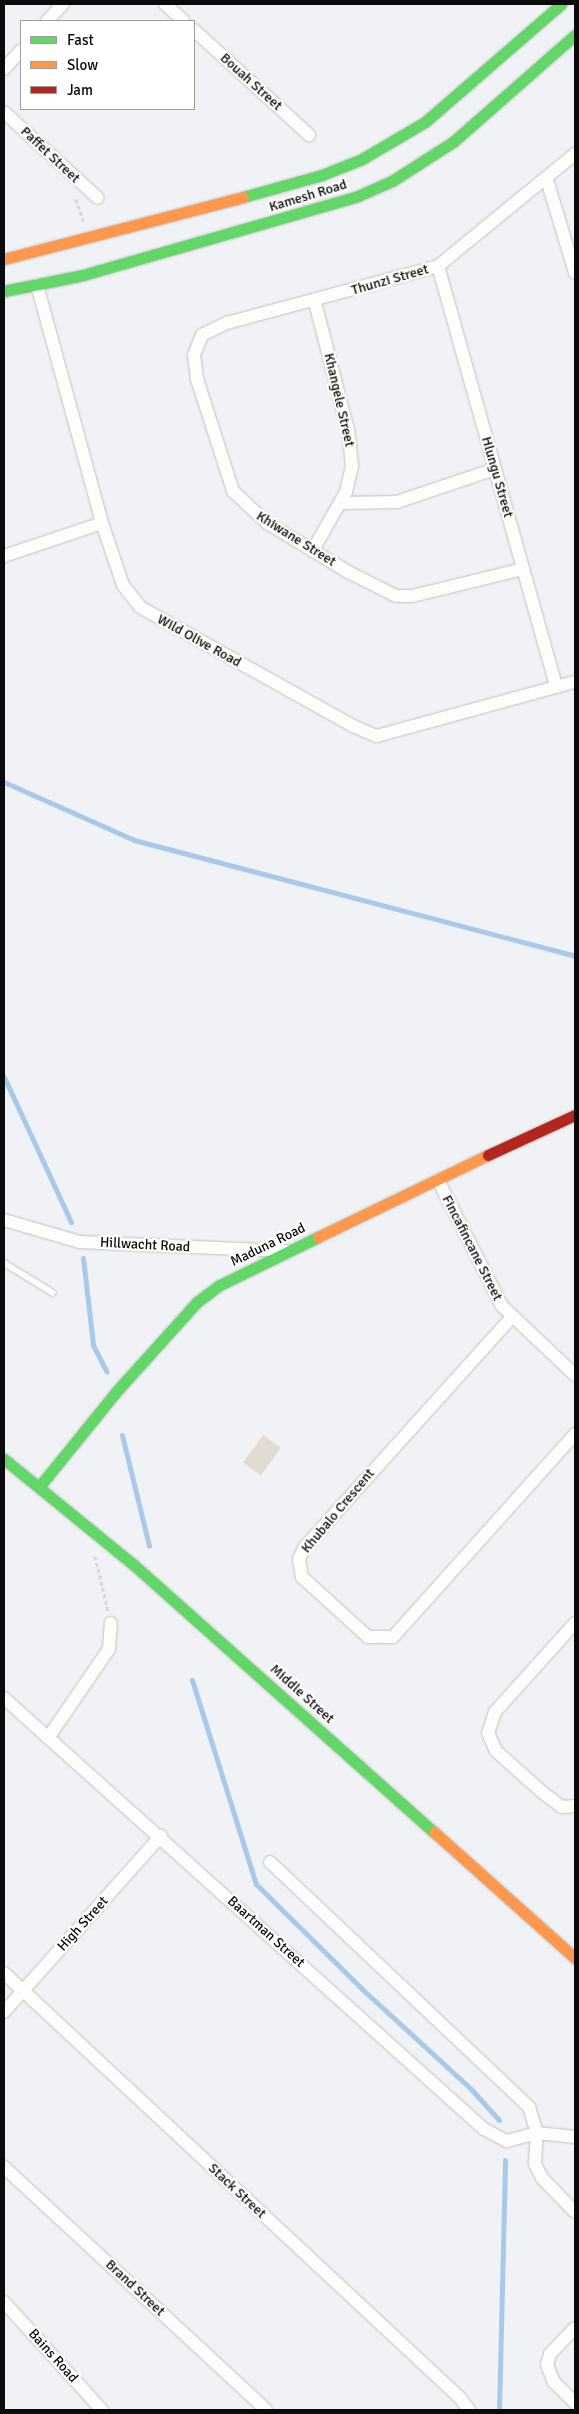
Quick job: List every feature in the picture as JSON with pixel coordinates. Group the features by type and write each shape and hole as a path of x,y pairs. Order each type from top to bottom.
{"main road":[{"name":"Kamesh Road","path":"4,259 180,215 322,175 362,160 425,122 561,4"},
{"name":"Kamesh Road","path":"4,290 37,285 285,219 358,196 392,181 453,142 575,35"},
{"name":"Maduna Road","path":"40,1487 48,1472 197,1302 218,1286 575,1115"},
{"name":"Middle Street","path":"4,1459 134,1565 575,1958"}],"street":[{"path":"48,20 63,4"},
{"path":"165,4 183,20"},
{"name":"Bouah Street","path":"195,31 309,135"},
{"path":"4,69 20,51"},
{"name":"Paffet Street","path":"4,112 98,198"},
{"name":"Thunzi Street","path":"202,335 227,323 315,302 438,266 547,180 575,154"},
{"path":"547,180 575,273"},
{"name":"Hlungu Street","path":"438,266 556,688"},
{"name":"Wild Olive Road","path":"37,285 102,523 123,584 140,607 367,733 380,736 575,682"},
{"name":"Khangele Street","path":"313,550 340,503 350,480 351,449 315,302"},
{"name":"Khiwane Street","path":"202,335 195,348 194,366 233,491 267,523 396,596 412,596 523,569"},
{"path":"340,503 397,502 495,469"},
{"path":"4,556 102,523"},
{"name":"Fincafincane Street","path":"438,1180 494,1292 512,1318 575,1375"},
{"name":"Hillwacht Road","path":"4,1220 80,1242 289,1251"},
{"name":"Khubalo Crescent","path":"512,1318 305,1547 299,1559 302,1577 368,1637 393,1638 575,1434"},
{"path":"48,1738 105,1656 112,1639 111,1623"},
{"path":"575,1623 495,1712 488,1733 496,1751 542,1792 562,1807 575,1806"},
{"name":"Baartman Street","path":"4,1698 161,1836 484,2129 507,2141 537,2134 575,2137"},
{"name":"High Street","path":"4,2012 161,1836"},
{"path":"270,1862 529,2107 537,2134 535,2164 542,2178 575,2212"},
{"name":"Stack Street","path":"4,1973 460,2398 469,2410"},
{"name":"Brand Street","path":"4,2167 266,2410"},
{"name":"Bains Road","path":"4,2302 102,2410"},
{"path":"575,2328 550,2354 546,2365 554,2382 575,2403"}],"lane":[{"path":"4,1263 53,1293"}],"path":[{"path":"93,1549 111,1623"}],"building":[{"path":"263,1435 281,1448 261,1475 243,1463"}],"waterway":[{"path":"4,782 134,840 575,956"},
{"path":"4,1077 71,1222"},
{"path":"83,1258 93,1345 107,1372"},
{"path":"122,1435 149,1546"},
{"path":"192,1680 256,1884 362,1989 471,2089 499,2120"},
{"path":"499,2410 505,2160"}],"traffic: fast":[{"path":"243,197 322,175 362,159 425,122 561,4"},
{"path":"4,291 83,275 358,196 392,181 453,142 575,35"},
{"path":"39,1487 115,1393 197,1302 218,1286 318,1237"},
{"path":"4,1459 134,1565 434,1832"}],"traffic: slow":[{"path":"4,259 243,197"},
{"path":"318,1237 488,1155"},
{"path":"434,1832 575,1958"}],"traffic: jam":[{"path":"488,1155 575,1115"}]}
